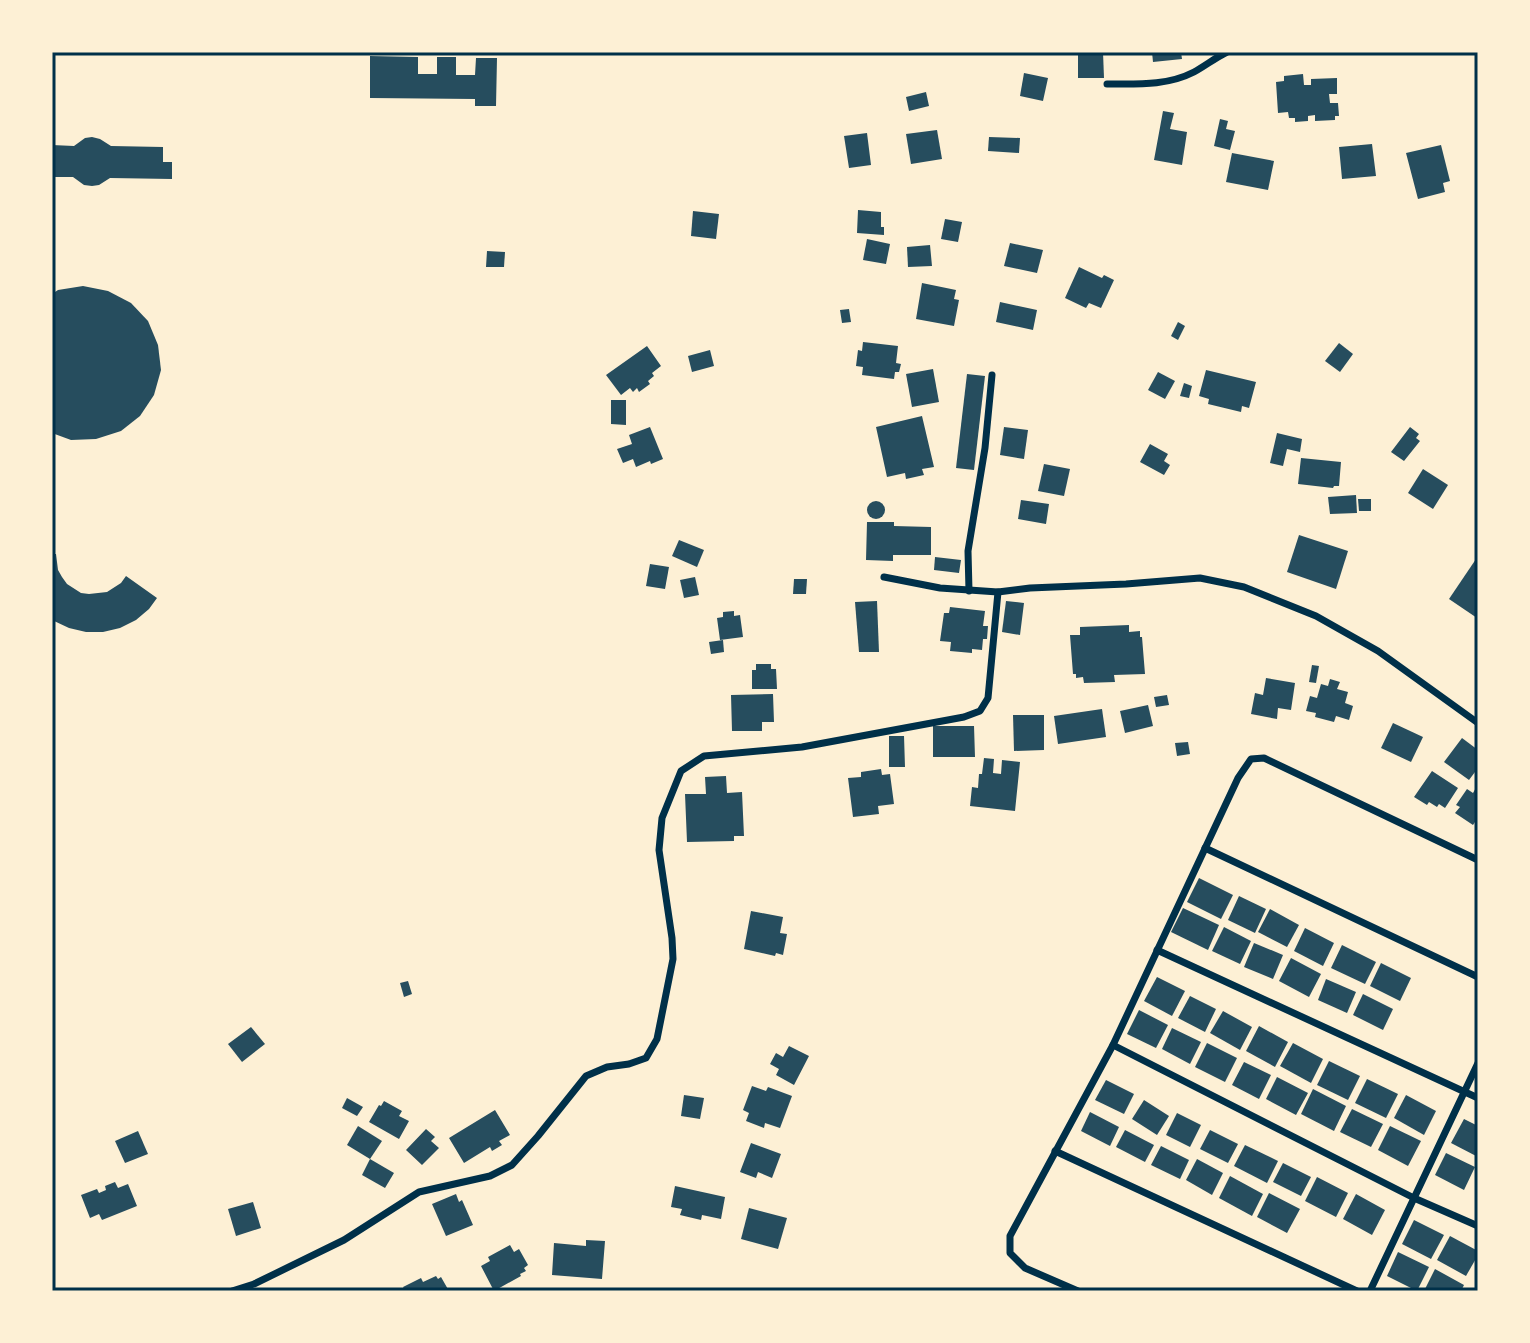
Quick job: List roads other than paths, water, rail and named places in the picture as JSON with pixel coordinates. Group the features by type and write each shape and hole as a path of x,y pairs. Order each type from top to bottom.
{"street":[{"path":"1107,84 1172,81 1227,52"},
{"path":"969,591 968,551 985,448 992,375"},
{"path":"884,577 969,591 998,592 1200,578 1244,587 1316,616 1378,651 1478,723"},
{"path":"232,1291 297,1265 344,1240 419,1192 490,1176 512,1165 586,1076 607,1067 646,1058 657,1039 673,959 659,850 662,818 681,771 704,756 802,747 964,717 980,711 988,698 998,592"},
{"path":"1078,1291 1025,1268 1010,1253 1010,1236 1113,1045 1205,848 1251,759 1264,758 1478,860"},
{"path":"1205,848 1478,977"},
{"path":"1157,950 1478,1098"},
{"path":"1113,1045 1414,1198 1478,1226"},
{"path":"1370,1291 1478,1063"},
{"path":"1055,1151 1357,1291"}]}
